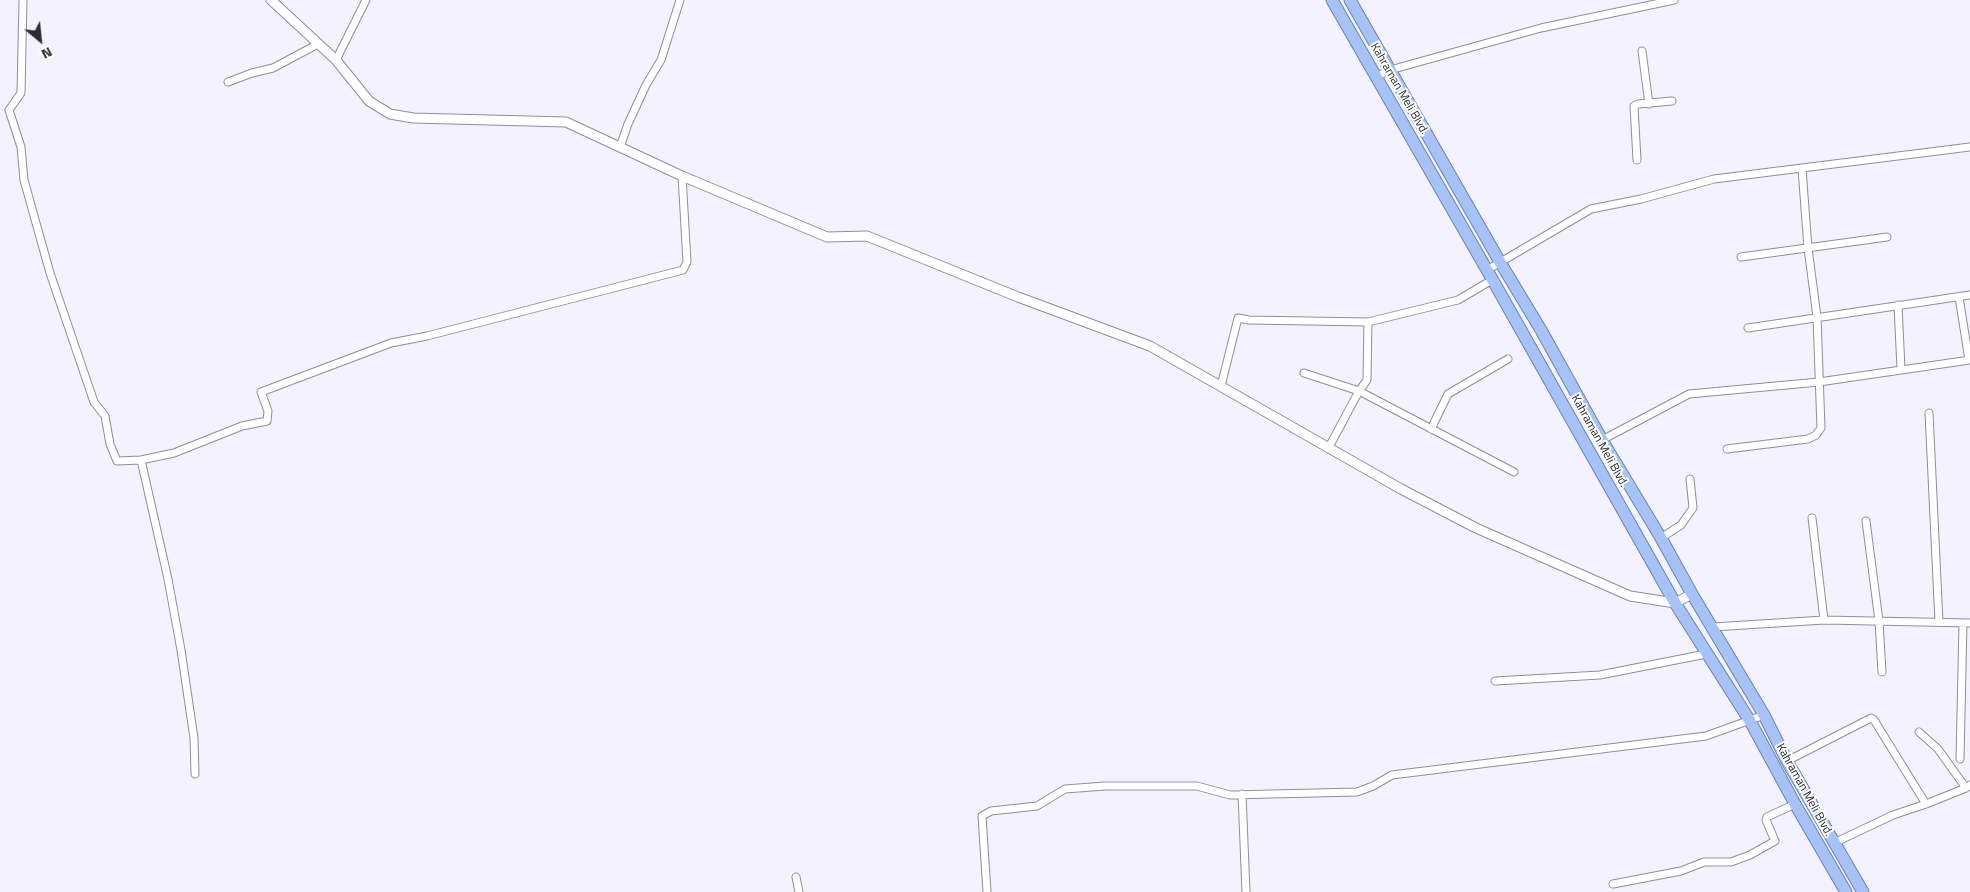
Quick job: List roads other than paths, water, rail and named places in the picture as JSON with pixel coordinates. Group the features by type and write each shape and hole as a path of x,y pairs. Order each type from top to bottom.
{"highway":[{"name":"Kahraman Meli Blvd.","path":"1332,0 1490,275 1674,603 1750,721 1846,892"},
{"name":"Kahraman Meli Blvd.","path":"1350,0 1541,330 1602,440 1662,538 1692,594 1764,715 1787,761 1863,892"}],"street":[{"path":"23,0 21,93 9,110 21,147 24,180 32,213 50,273 94,402 105,416 110,444 117,461 141,460 174,453 242,426 267,421 268,411 261,392 391,343 683,270 687,262 682,176"},
{"path":"271,0 336,60 369,101 390,114 413,118 566,122 682,176 828,237 867,236 1150,346 1401,489 1485,532 1630,596 1674,603 1692,594"},
{"path":"336,60 366,0"},
{"path":"620,147 628,124 646,85 661,60 680,0"},
{"path":"1376,77 1390,70 1541,28 1674,0"},
{"path":"228,82 273,68 318,44"},
{"path":"1642,51 1649,104"},
{"path":"1638,160 1634,106 1672,101"},
{"path":"1221,386 1238,318 1249,320 1368,322 1458,300 1490,275 1500,262 1591,209 1641,199 1714,179 1970,147"},
{"path":"1726,449 1808,439 1816,435 1821,428 1817,317 1808,248 1802,169"},
{"path":"1741,257 1887,238"},
{"path":"1748,328 1970,295"},
{"path":"1602,440 1689,394 1819,382 1969,360 1958,296"},
{"path":"1898,305 1901,369"},
{"path":"1329,447 1359,390 1367,380 1368,322"},
{"path":"1431,429 1448,394 1508,359"},
{"path":"1304,373 1359,390 1514,472"},
{"path":"1929,413 1939,622"},
{"path":"141,460 168,580 181,650 194,738 196,774"},
{"path":"1662,538 1681,525 1693,508 1690,479"},
{"path":"1812,518 1824,620"},
{"path":"1866,521 1879,621 1882,672"},
{"path":"1712,626 1824,620 1967,623 1960,759"},
{"path":"1495,681 1600,675 1706,654"},
{"path":"987,892 982,816 991,811 1037,806 1065,789 1105,786 1197,786 1230,795 1357,792 1373,786 1392,775 1706,736 1764,715"},
{"path":"1787,761 1871,718 1926,804"},
{"path":"1834,843 1893,815 1926,804 1968,786 1938,749 1919,732"},
{"path":"1242,794 1246,892"},
{"path":"1613,884 1681,871 1704,862 1731,862 1750,855 1775,841 1766,820 1767,818 1795,804"},
{"path":"796,877 798,892"}]}
